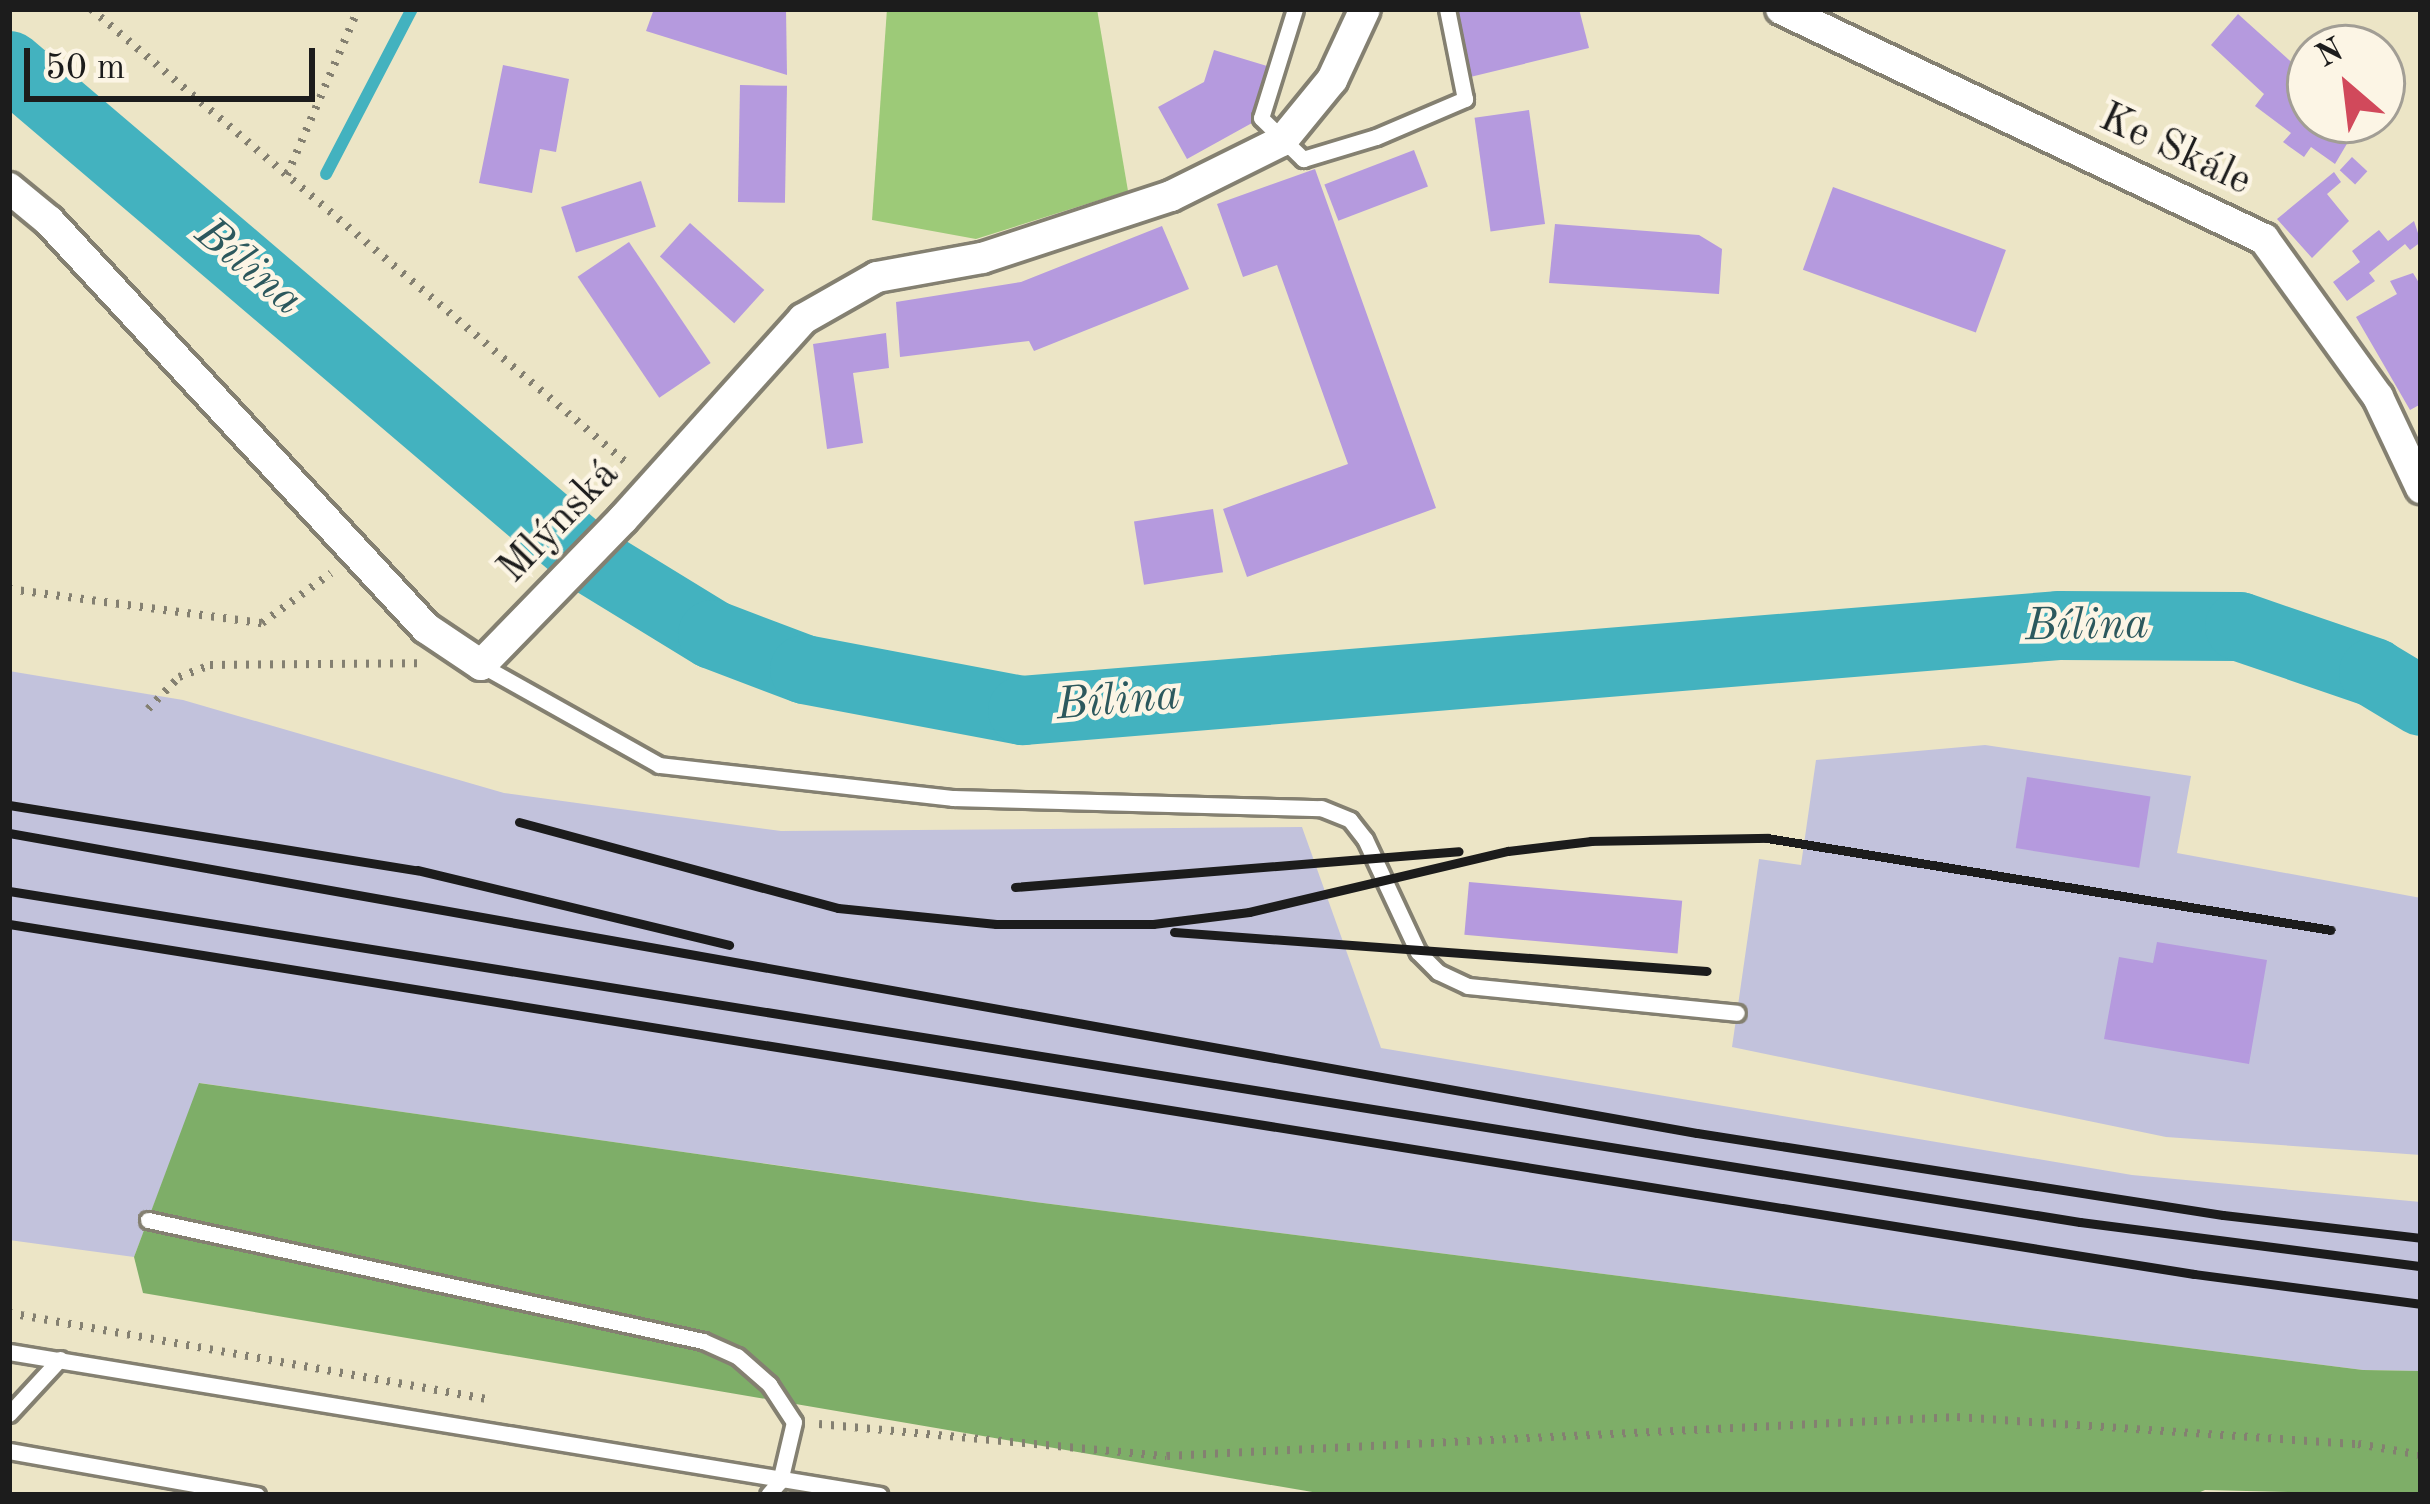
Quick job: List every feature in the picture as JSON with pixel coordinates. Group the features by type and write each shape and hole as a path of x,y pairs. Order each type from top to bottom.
{"street":[{"path":"1282,141 1332,80 1365,9"},
{"name":"Ke Skále","path":"1784,9 2264,238 2378,397 2421,488"},
{"name":"Mlýnská","path":"469,657 555,587 623,519 803,319 841,293 877,278 982,258 1171,196 1282,141"},
{"path":"9,188 49,221 426,628 469,657"}],"lane":[{"path":"1295,9 1261,118 1304,160 1376,137 1465,99 1447,9"},
{"path":"469,657 659,765 953,798 1322,808 1350,820 1366,839 1418,952 1438,973 1468,986 1737,1013"},
{"path":"148,1220 703,1341 737,1356 769,1384 794,1422 774,1488"},
{"path":"9,1352 774,1488 879,1495"},
{"path":"9,1414 60,1359"},
{"path":"9,1451 257,1495"}],"path":[{"path":"91,9 653,485"},
{"path":"287,175 358,9"},
{"path":"9,589 262,623 357,554"},
{"path":"148,709 179,676 210,665 404,665 469,657"},
{"path":"9,1313 497,1401"},
{"path":"794,1422 1167,1456 1957,1417 2357,1444 2421,1454"}],"shaded area":[{"path":"9,671 183,700 504,793 781,831 1302,827 1381,1048 2132,1175 2421,1202 2421,1371 2363,1370 1035,1202 200,1083 134,1257 9,1240"},
{"path":"1985,745 2191,776 2177,853 2421,898 2421,1155 2166,1137 1732,1047 1759,859 1801,865 1816,760"}],"green space":[{"path":"887,9 1097,9 1128,191 976,239 872,220"},
{"path":"199,1083 1035,1202 2363,1370 2421,1371 2421,1495 2205,1490 2193,1495 1330,1495 143,1293 134,1257"}],"building":[{"path":"654,9 786,9 787,75 646,31"},
{"path":"1579,9 1589,48 1462,79 1446,12"},
{"path":"2238,14 2286,57 2286,129 2255,106 2264,94 2211,45"},
{"path":"1214,50 1277,69 1261,118 1187,159 1158,107 1204,82"},
{"path":"503,65 569,79 556,152 540,149 532,193 479,183"},
{"path":"740,85 787,86 785,203 738,202"},
{"path":"1529,110 1545,224 1491,232 1475,118"},
{"path":"2283,142 2347,144 2335,164 2311,147 2304,157"},
{"path":"1414,150 1428,186 1338,221 1324,184"},
{"path":"2352,157 2367,171 2355,184 2340,170"},
{"path":"1315,169 1436,508 1247,577 1223,509 1348,464 1277,265 1243,277 1217,204"},
{"path":"2334,172 2341,182 2327,194 2349,221 2312,258 2277,219"},
{"path":"641,181 656,227 576,253 561,207"},
{"path":"1833,187 2006,250 1976,333 1803,270"},
{"path":"2414,221 2421,242 2410,250 2405,244 2369,273 2375,281 2347,301 2333,282 2360,262 2352,251 2379,230 2388,241"},
{"path":"690,223 764,290 734,323 660,256"},
{"path":"1555,224 1699,235 1722,249 1719,294 1549,283"},
{"path":"1162,226 1189,289 1034,351 1029,341 900,357 896,302 1021,282"},
{"path":"629,242 711,363 659,398 578,277"},
{"path":"2413,273 2421,286 2421,404 2410,410 2356,317 2397,294 2390,281"},
{"path":"886,333 889,368 853,373 863,443 827,449 813,344"},
{"path":"1213,509 1223,572 1144,585 1134,522"},
{"path":"2027,777 2150,797 2139,868 2016,848"},
{"path":"1469,882 1682,901 1678,953 1464,935"},
{"path":"2157,942 2267,960 2249,1064 2104,1039 2119,957 2153,963"}],"waterway":[{"path":"326,174 412,9"},
{"name":"Bílina","path":"9,65 588,558 712,634 804,669 1022,710 2058,625 2239,626 2373,672 2421,701"}],"railway":[{"path":"9,805 417,870 729,945"},
{"path":"519,822 838,908 996,924 1153,924 1249,912 1508,851 1591,841 1767,838 2331,930"},
{"path":"9,833 1697,1133 2223,1215 2421,1238"},
{"path":"1015,887 1459,851"},
{"path":"9,891 2080,1222 2421,1266"},
{"path":"9,924 2194,1274 2421,1304"},
{"path":"1174,932 1707,971"}]}
